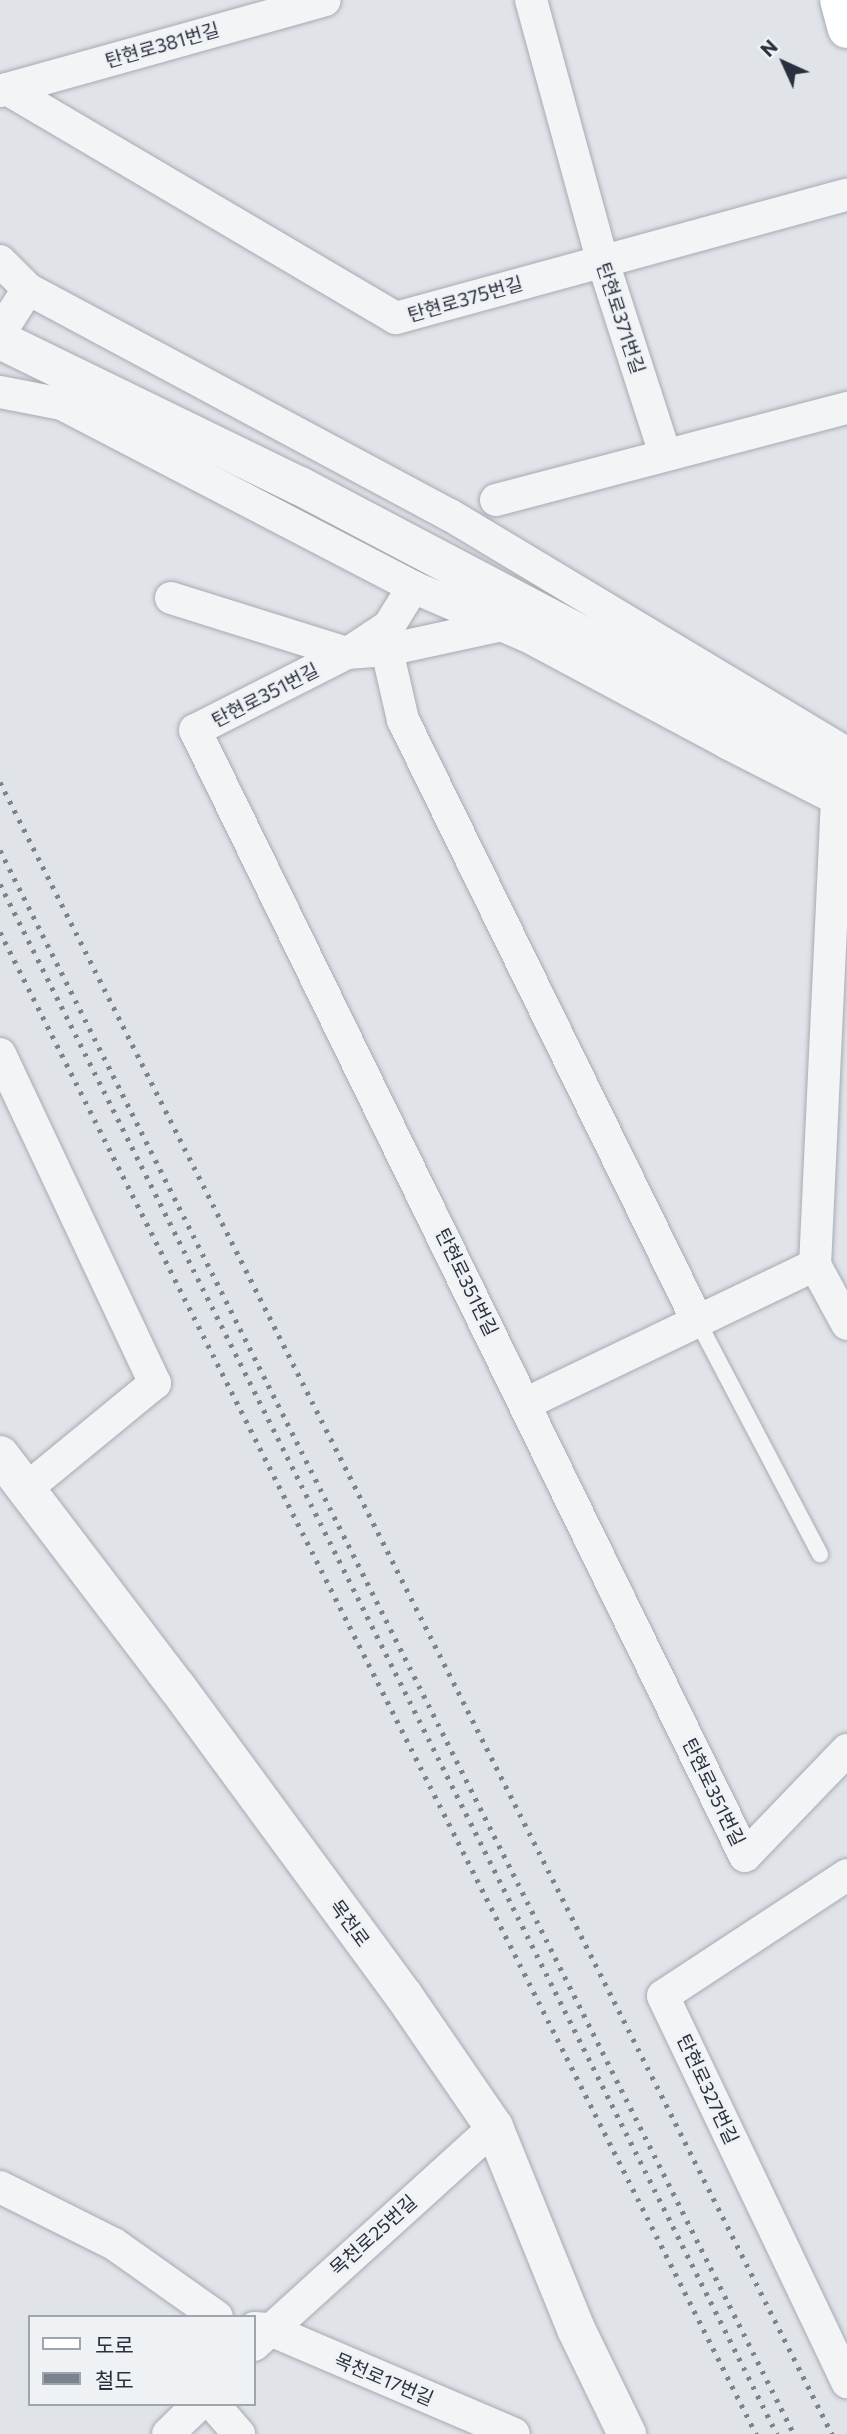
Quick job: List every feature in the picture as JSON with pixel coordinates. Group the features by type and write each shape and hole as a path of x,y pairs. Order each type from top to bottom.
{"main road":[{"path":"839,0 847,29"}],"street":[{"name":"탄현로381번길","path":"4,90 325,0"},
{"name":"탄현로371번길","path":"531,0 602,259 665,454"},
{"name":"탄현로375번길","path":"4,90 397,318 602,259 847,195"},
{"path":"0,261 28,289 450,515 847,754"},
{"path":"0,333 28,289"},
{"path":"0,340 300,486 618,654 844,791"},
{"path":"0,391 62,404 413,587 503,625 844,791"},
{"path":"496,500 847,408"},
{"path":"346,653 389,626 413,587"},
{"name":"탄현로351번길","path":"171,598 346,653 387,650 503,625"},
{"path":"387,650 403,720 696,1318"},
{"name":"탄현로351번길","path":"346,653 195,730 527,1403 745,1856 847,1750"},
{"path":"844,791 815,1265 847,1324"},
{"path":"0,1054 155,1383 26,1489"},
{"path":"527,1403 696,1318 815,1265"},
{"name":"목천로","path":"0,1455 210,1731 494,2127 576,2329 627,2434"},
{"name":"탄현로327번길","path":"847,1875 663,1996 847,2382"},
{"name":"목천로25번길","path":"259,2334 494,2127"},
{"path":"0,2187 114,2244 214,2315"},
{"name":"목천로17번길","path":"259,2334 514,2434"},
{"path":"168,2434 197,2406"},
{"path":"215,2406 239,2434"}],"lane":[{"path":"696,1318 820,1554"}],"railway":[{"path":"0,782 832,2434"},
{"path":"0,850 794,2434"},
{"path":"0,884 777,2434"},
{"path":"0,932 756,2434"}]}
